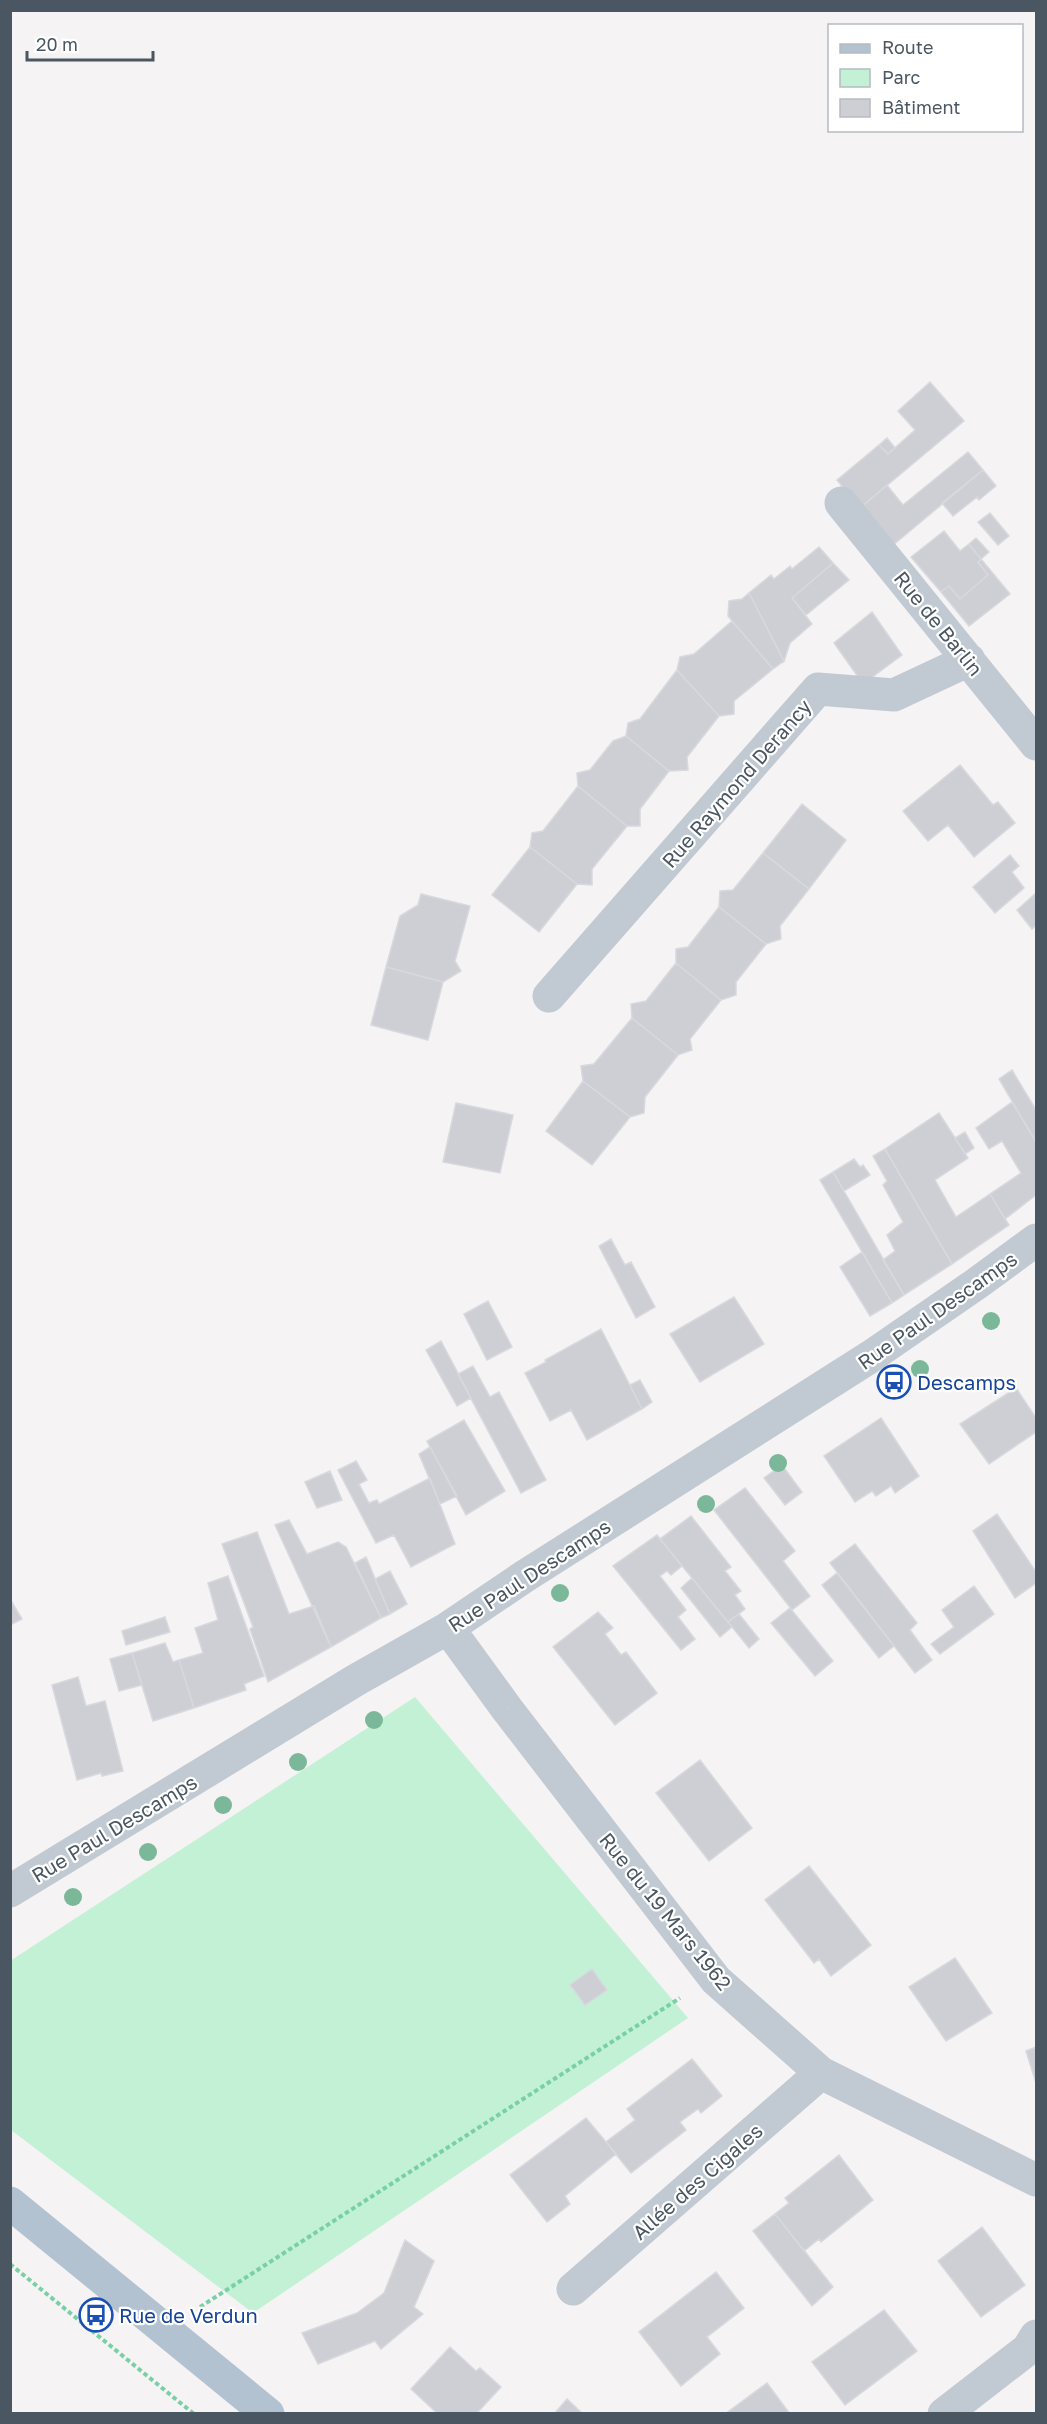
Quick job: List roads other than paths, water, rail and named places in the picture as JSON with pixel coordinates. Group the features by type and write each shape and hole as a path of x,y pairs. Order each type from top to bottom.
{"main road":[{"path":"10,2204 268,2414"}],"street":[{"name":"Rue de Barlin","path":"841,502 1036,744"},
{"name":"Rue Raymond Derancy","path":"549,996 818,689 894,694 969,660"},
{"name":"Rue Paul Descamps","path":"10,1891 356,1680 448,1628 525,1576 870,1357 1036,1240"},
{"name":"Rue du 19 Mars 1962","path":"448,1628 507,1709 716,1980 821,2073 1036,2180"},
{"name":"Allée des Cigales","path":"573,2289 821,2073"},
{"path":"944,2414 1028,2349 1036,2336"}],"place":[{"name":"Descamps","path":"894,1382"},
{"name":"Rue de Verdun","path":"96,2315"}]}
